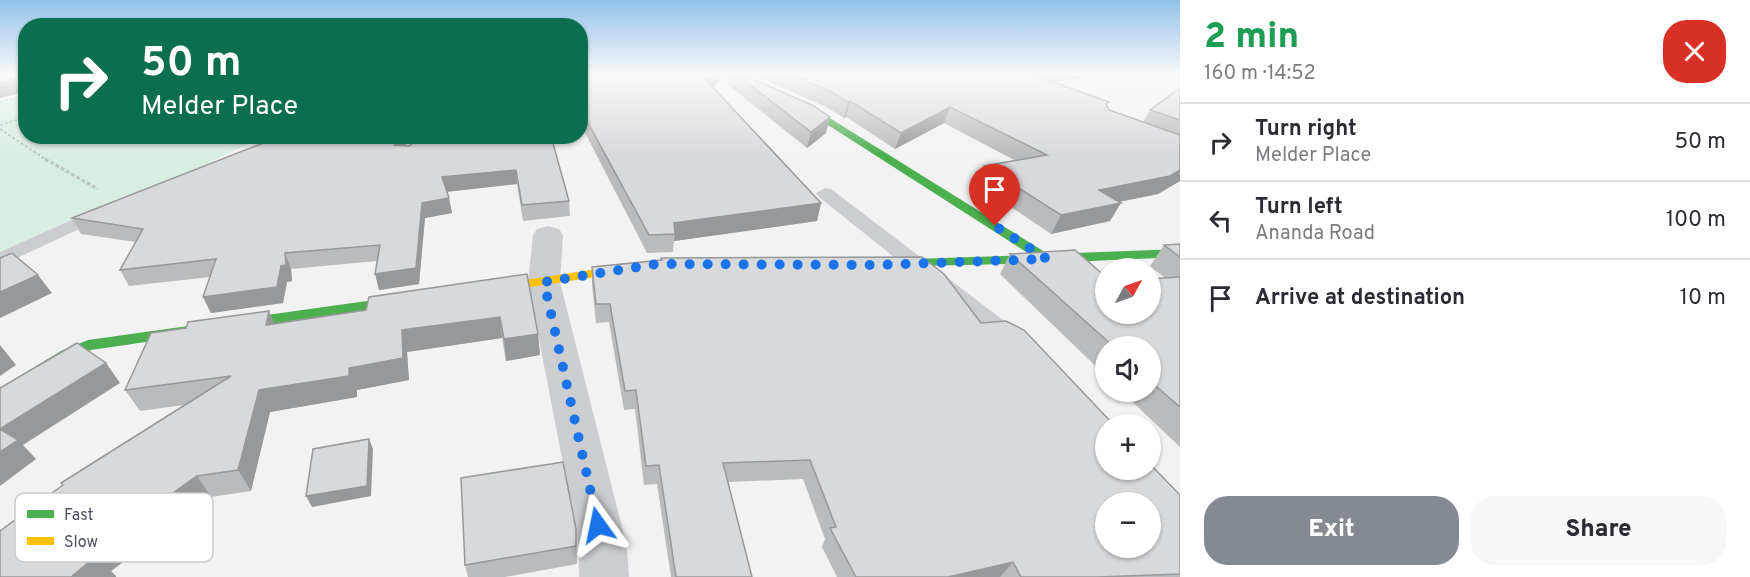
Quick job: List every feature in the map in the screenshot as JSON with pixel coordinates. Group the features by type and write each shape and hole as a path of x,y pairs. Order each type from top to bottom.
{"street":[{"path":"787,101 817,114 1047,259"},
{"path":"548,235 544,282 603,547 604,577"},
{"path":"866,265 1180,253"},
{"path":"475,291 645,266"},
{"path":"0,396 66,355 88,345 428,298"}],"lane":[{"path":"825,194 1013,339"},
{"path":"0,260 123,201"}],"path":[{"path":"0,127 18,120"},
{"path":"0,127 18,140"},
{"path":"24,144 67,174 123,201"}],"green space":[{"path":"18,101 18,144 248,144 0,263 0,102"}],"building":[{"path":"588,101 726,101 821,203 674,223 675,234 649,235 588,123"},
{"path":"771,101 803,101 830,117 811,132"},
{"path":"846,101 1106,101 1109,102 1106,104 1109,110 1180,135 1180,170 1170,176 1099,190 1121,203 1061,215 984,166 1047,155 950,107 901,133 850,101"},
{"path":"1162,101 1180,101 1180,120 1150,110"},
{"path":"261,144 409,146 412,144 553,144 569,201 522,205 516,170 442,177 449,198 422,203 416,268 375,274 380,245 285,253 286,265 281,266 277,287 203,297 216,259 120,270 143,229 72,218"},
{"path":"1180,244 1180,257 1164,245"},
{"path":"1075,250 1095,267 1095,324 1161,324 1161,278 1180,277 1180,407 1161,391 1161,336 1102,336 1010,254"},
{"path":"12,253 38,275 0,292 0,258"},
{"path":"922,257 944,274 981,323 1006,321 1024,330 1104,414 1095,414 1095,480 1161,480 1161,475 1180,495 1180,574 1021,577 1013,562 948,577 856,577 830,528 836,527 810,460 723,463 752,577 676,577 659,465 646,466 636,390 625,391 610,304 596,304 592,267 662,260 661,258"},
{"path":"527,274 538,334 504,339 500,317 402,330 403,358 349,368 349,376 259,390 238,470 197,476 173,493 52,493 63,485 61,483 231,376 125,390 151,333 186,328 188,322 269,311 266,325 366,310 369,297"},
{"path":"77,343 106,363 0,429 0,388"},
{"path":"0,429 18,440 0,452"},
{"path":"369,439 367,486 306,496 313,449"},
{"path":"563,462 576,529 576,546 465,565 461,478"},
{"path":"15,520 15,562 89,562 71,577 0,577 0,531"}],"traffic: fast":[{"path":"787,101 817,114 1047,259"},
{"path":"882,264 1180,253"},
{"path":"0,396 66,355 88,345 410,300"}],"traffic: slow":[{"path":"485,290 636,267"}],"route":[{"path":"598,525 544,282 657,264 877,265 1047,259 995,226"}]}
